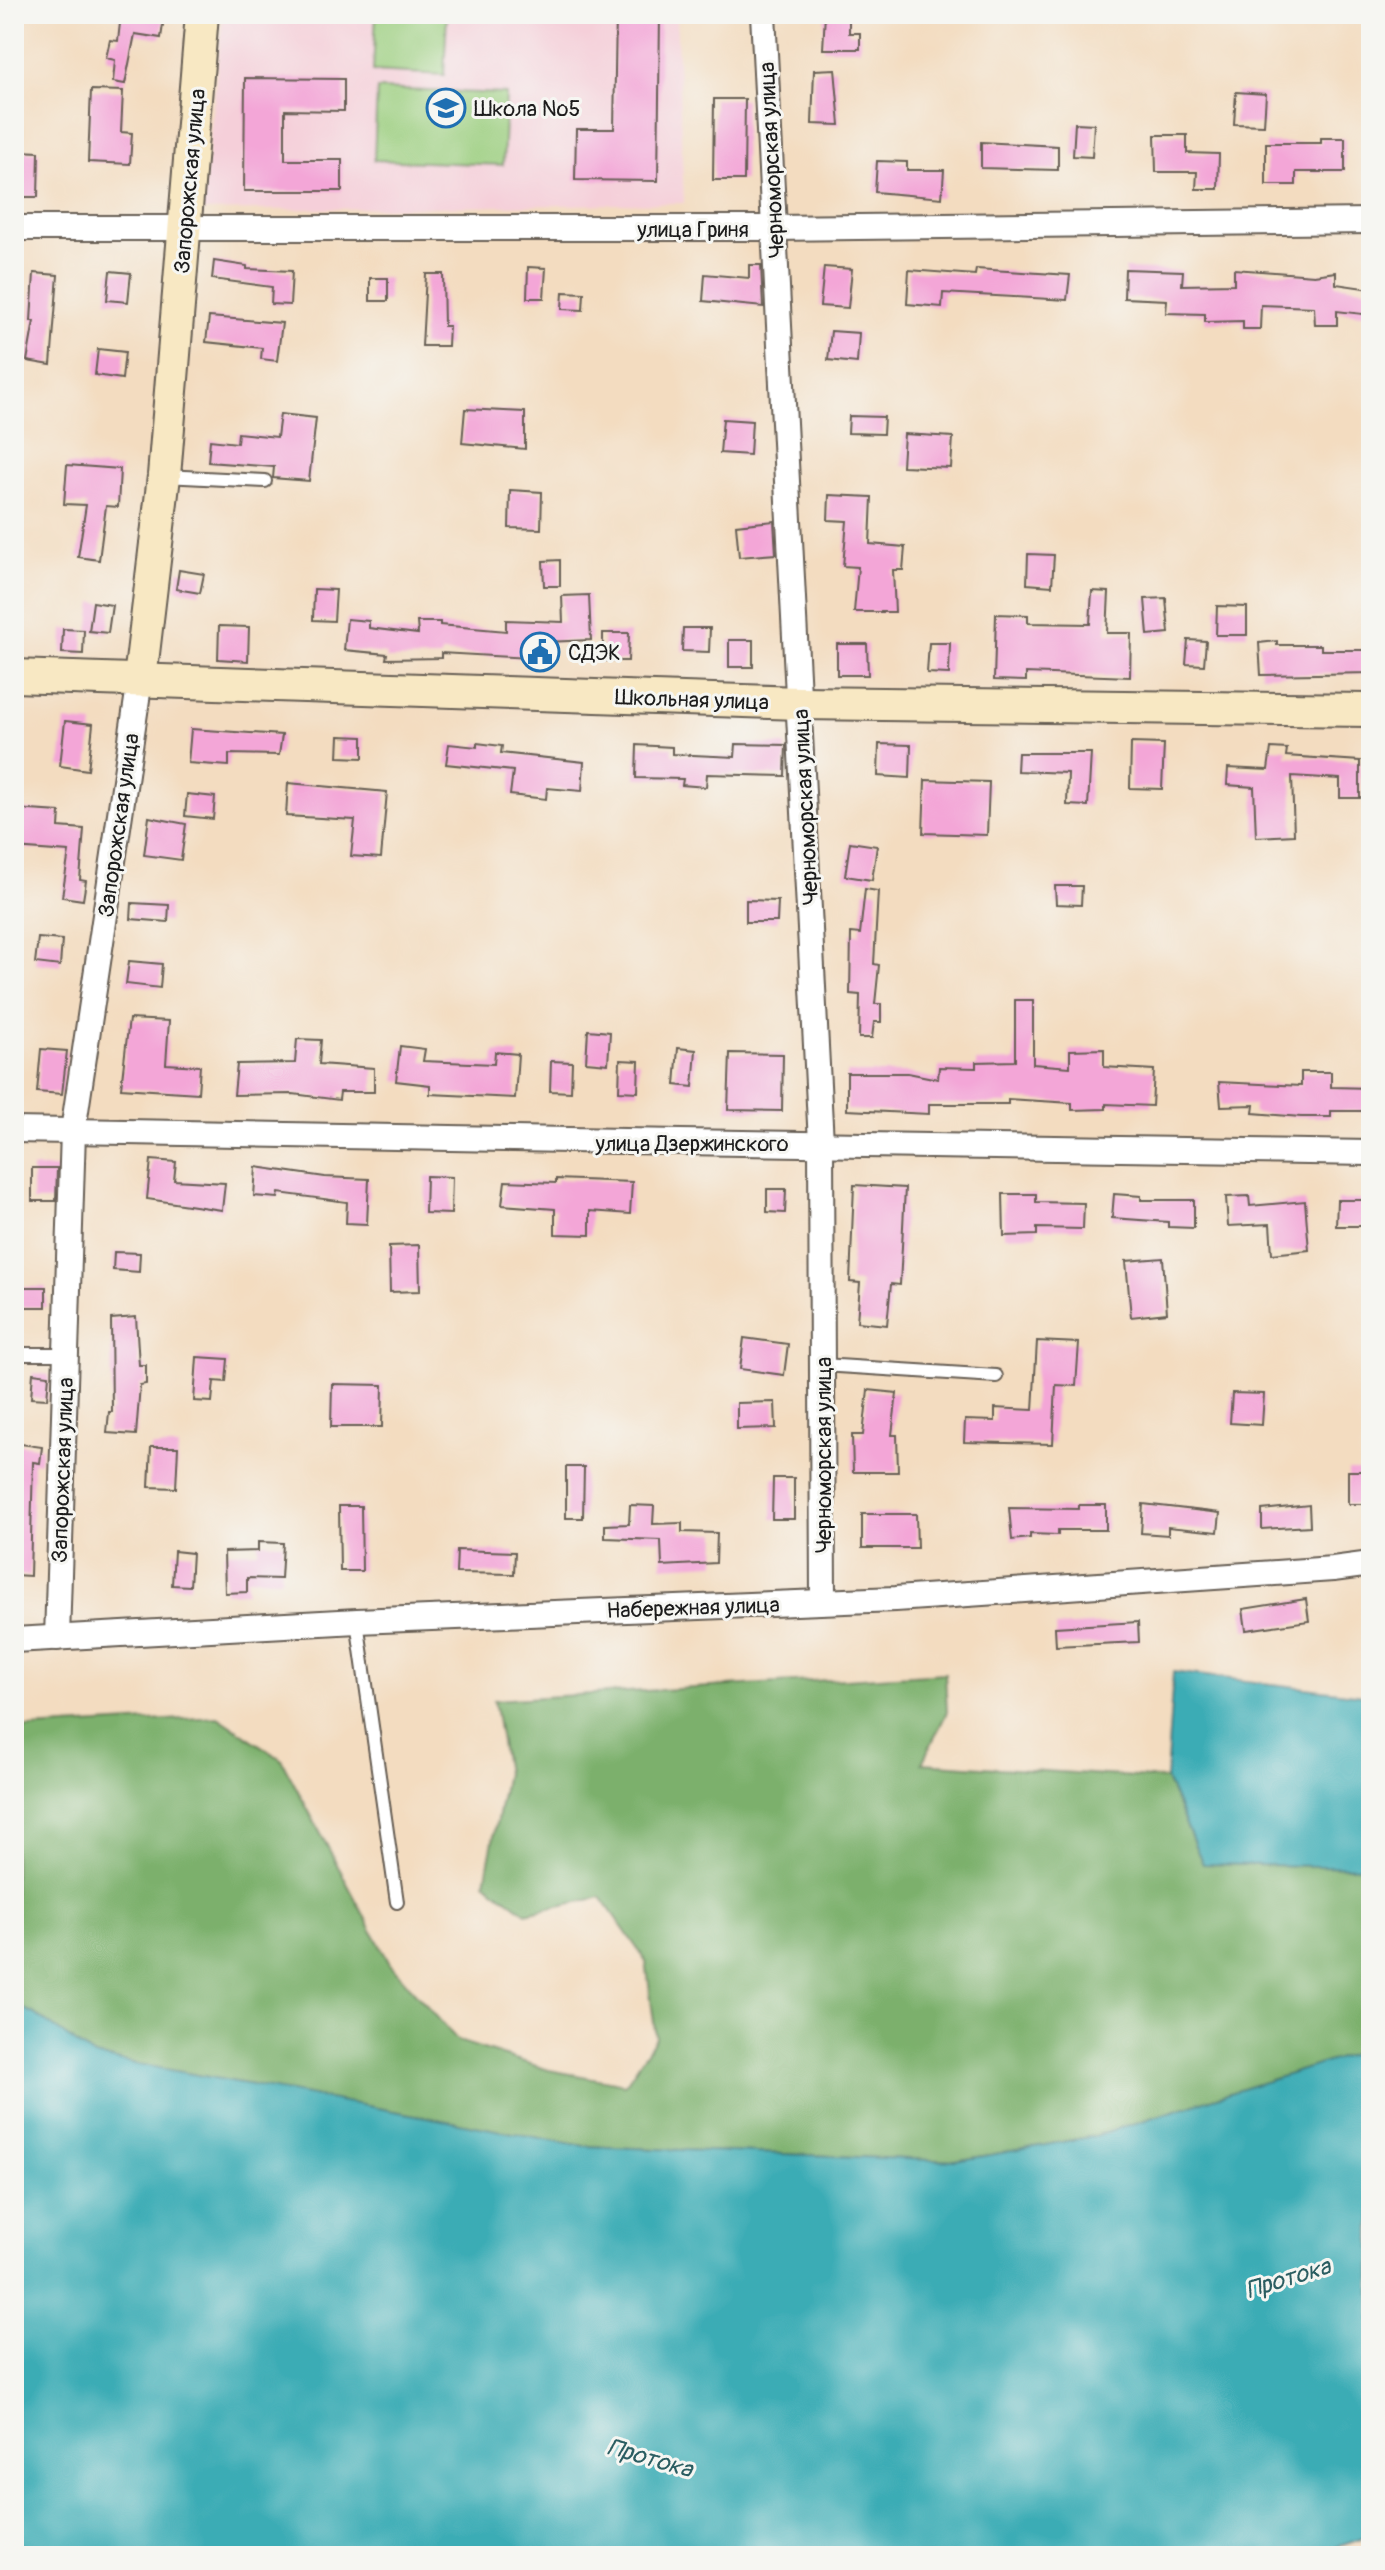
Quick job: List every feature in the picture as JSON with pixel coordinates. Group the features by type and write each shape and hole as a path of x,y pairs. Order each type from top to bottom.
{"street":[{"name":"Запорожская улица","path":"57,1638 73,1131 140,679 164,476 202,14"},
{"name":"Черноморская улица","path":"763,14 821,1143 823,1601"},
{"name":"улица Гриня","path":"14,228 774,228 1371,221"},
{"name":"Школьная улица","path":"14,676 800,703 1371,710"},
{"name":"улица Дзержинского","path":"14,1130 577,1143 821,1143 1371,1153"},
{"name":"Набережная улица","path":"14,1640 357,1621 823,1601 1318,1571 1371,1564"}],"lane":[{"path":"164,476 265,481"},
{"path":"14,1354 66,1354"},
{"path":"822,1365 996,1376"},
{"path":"357,1621 397,1902"}],"shaded area":[{"name":"Школа №5","path":"223,14 676,14 684,203 202,211"}],"green space":[{"path":"376,14 447,14 444,75 373,71"},
{"path":"377,89 506,94 503,165 374,160"},
{"path":"945,1673 947,1712 922,1763 1166,1779 1203,1864 1371,1867 1371,2048 1095,2136 956,2161 584,2146 94,2056 35,2014 14,2004 14,1729 218,1717 281,1759 390,1964 458,2041 549,2070 625,2084 656,2038 646,1961 601,1897 526,1913 485,1882 506,1773 494,1700"}],"water":[{"path":"1173,1672 1371,1696 1371,1867 1203,1864 1166,1779"},
{"name":"Протока","path":"14,2004 35,2014 94,2056 584,2146 956,2161 1095,2136 1371,2048 1371,2531 1361,2539 1310,2556 50,2556 14,2542"}],"building":[{"path":"121,14 164,18 161,38 135,34 125,84 113,82 115,60 106,58 110,40 118,41"},
{"path":"616,14 660,14 658,181 575,180 576,129 614,129"},
{"path":"825,14 849,14 849,33 860,33 860,49 823,49"},
{"path":"835,69 840,125 812,124 814,70"},
{"path":"245,78 344,79 344,111 285,110 285,160 342,160 342,191 244,191"},
{"path":"91,90 123,91 121,132 132,133 130,164 88,162"},
{"path":"1236,92 1266,94 1264,125 1234,124"},
{"path":"714,99 745,99 744,180 713,180"},
{"path":"1075,123 1094,124 1092,157 1073,156"},
{"path":"1155,135 1187,135 1187,153 1219,154 1218,189 1196,189 1197,172 1156,172"},
{"path":"1321,138 1345,138 1345,172 1296,172 1296,185 1266,185 1266,143 1321,143"},
{"path":"981,142 1058,146 1058,170 981,168"},
{"path":"19,151 39,152 38,197 18,197"},
{"path":"877,161 907,162 907,170 944,170 942,198 875,192"},
{"path":"214,261 247,266 247,269 292,271 290,305 271,304 272,287 212,279"},
{"path":"749,265 761,265 763,307 703,301 705,274 749,278"},
{"path":"528,267 546,268 544,298 527,298"},
{"path":"824,267 852,269 848,308 820,306"},
{"path":"976,269 1070,275 1067,300 943,293 942,307 907,304 909,270 975,275"},
{"path":"1125,269 1183,271 1182,285 1234,284 1234,269 1314,275 1336,272 1336,284 1371,289 1371,315 1337,311 1337,325 1315,325 1314,307 1261,305 1260,329 1243,329 1243,321 1205,322 1205,314 1166,313 1167,300 1124,298"},
{"path":"110,271 131,273 128,302 107,300"},
{"path":"34,273 58,275 51,365 27,361 34,321 31,321"},
{"path":"426,274 443,274 444,326 449,326 448,346 422,346"},
{"path":"370,278 388,278 388,301 370,301"},
{"path":"563,292 584,293 583,310 562,309"},
{"path":"209,317 282,323 277,361 261,359 262,348 206,342"},
{"path":"831,331 859,333 857,363 828,360"},
{"path":"98,349 125,352 122,379 95,375"},
{"path":"465,409 525,412 525,449 462,443"},
{"path":"280,414 316,418 309,481 273,478 274,467 208,462 210,440 237,443 238,433 277,437"},
{"path":"849,416 884,417 883,434 848,433"},
{"path":"723,419 752,421 750,455 720,453"},
{"path":"904,434 953,437 951,468 902,466"},
{"path":"67,465 120,469 118,507 106,506 99,560 78,557 86,505 64,504"},
{"path":"510,490 542,492 541,529 509,528"},
{"path":"829,495 872,497 870,544 905,547 903,570 893,570 895,612 854,612 858,567 843,566 847,521 828,520"},
{"path":"774,521 776,554 739,557 736,525"},
{"path":"1028,554 1054,555 1052,586 1027,584"},
{"path":"560,560 560,586 544,586 543,561"},
{"path":"179,570 204,574 200,593 176,589"},
{"path":"314,589 336,590 334,621 313,620"},
{"path":"1092,591 1109,592 1107,633 1131,633 1130,677 1026,673 1026,681 994,680 996,614 1028,615 1028,623 1090,624"},
{"path":"589,595 591,640 546,642 546,659 441,653 441,658 386,659 387,654 344,650 347,619 369,621 369,628 418,634 417,622 506,631 506,620 563,622 562,596"},
{"path":"1166,598 1169,633 1148,635 1145,599"},
{"path":"93,602 112,605 108,633 89,631"},
{"path":"1217,606 1247,607 1247,635 1216,635"},
{"path":"219,626 249,627 248,661 218,659"},
{"path":"683,628 710,628 709,652 682,651"},
{"path":"63,629 84,630 83,654 62,653"},
{"path":"603,633 629,633 628,661 603,661"},
{"path":"729,640 753,640 753,667 729,667"},
{"path":"1188,640 1206,641 1204,665 1186,664"},
{"path":"1277,641 1277,645 1321,645 1321,650 1371,650 1371,673 1261,675 1259,643"},
{"path":"929,643 950,643 949,674 927,673"},
{"path":"837,644 867,644 868,675 837,675"},
{"path":"65,721 93,724 88,770 60,766"},
{"path":"191,729 282,735 279,755 229,754 229,766 188,763"},
{"path":"339,736 363,737 363,758 338,757"},
{"path":"477,743 502,746 501,753 584,762 582,791 547,788 546,799 510,795 513,771 446,764 449,744 477,747"},
{"path":"1131,743 1164,744 1162,789 1130,788"},
{"path":"736,744 786,745 785,776 707,774 706,787 682,785 683,779 636,778 637,745 672,747 672,754 735,757"},
{"path":"879,744 911,745 910,778 878,776"},
{"path":"1271,748 1287,749 1286,756 1360,761 1360,798 1340,798 1340,779 1292,776 1294,835 1256,837 1254,787 1227,785 1228,768 1268,770"},
{"path":"1018,753 1091,753 1088,806 1067,805 1068,773 1017,771"},
{"path":"925,780 989,782 987,835 923,833"},
{"path":"288,783 387,792 381,858 351,856 355,820 286,816"},
{"path":"187,794 215,797 213,819 185,816"},
{"path":"14,809 60,812 59,827 84,829 80,880 86,881 83,900 62,897 69,852 14,848"},
{"path":"149,817 186,824 181,860 144,855"},
{"path":"850,842 877,846 872,880 845,876"},
{"path":"1055,886 1082,886 1081,905 1056,904"},
{"path":"865,889 878,891 874,964 879,965 875,1004 881,1004 881,1022 874,1022 872,1038 859,1038 860,995 850,994 851,933 860,934"},
{"path":"746,900 778,901 777,922 746,922"},
{"path":"132,903 169,905 168,922 131,919"},
{"path":"38,938 62,940 60,966 35,963"},
{"path":"129,961 162,964 160,988 126,984"},
{"path":"1015,1000 1033,1000 1033,1064 1070,1067 1070,1050 1104,1049 1104,1067 1154,1070 1152,1106 1106,1104 1106,1109 1072,1110 1072,1103 1008,1099 1008,1104 929,1104 929,1114 847,1110 847,1073 908,1073 938,1079 939,1067 976,1068 976,1062 1015,1061"},
{"path":"129,1019 169,1021 166,1064 200,1066 198,1093 121,1088"},
{"path":"588,1030 610,1032 608,1064 586,1062"},
{"path":"297,1039 321,1040 319,1064 374,1068 374,1092 340,1092 339,1100 293,1094 234,1095 237,1064 295,1063"},
{"path":"400,1046 425,1049 423,1061 494,1064 495,1052 518,1054 515,1098 430,1094 430,1085 396,1081"},
{"path":"678,1048 696,1050 693,1087 675,1085"},
{"path":"41,1049 67,1051 62,1094 37,1092"},
{"path":"730,1053 783,1054 782,1111 728,1110"},
{"path":"620,1060 639,1061 638,1092 619,1091"},
{"path":"551,1061 572,1062 571,1092 550,1091"},
{"path":"1301,1072 1331,1072 1331,1087 1371,1088 1371,1111 1331,1111 1331,1117 1301,1117 1253,1113 1254,1105 1221,1106 1219,1082 1301,1086"},
{"path":"151,1160 176,1162 174,1180 225,1183 222,1210 147,1199"},
{"path":"256,1167 325,1177 369,1179 367,1224 346,1223 347,1202 279,1193 278,1198 254,1196"},
{"path":"32,1168 57,1168 56,1201 32,1201"},
{"path":"426,1176 452,1177 451,1214 425,1213"},
{"path":"556,1179 632,1182 630,1214 590,1211 590,1235 555,1234 555,1209 502,1205 505,1181 556,1183"},
{"path":"854,1185 905,1188 900,1285 891,1284 887,1325 857,1322 860,1283 850,1282"},
{"path":"767,1189 786,1189 785,1213 767,1212"},
{"path":"1003,1194 1036,1194 1036,1202 1084,1203 1083,1229 1037,1228 1037,1235 1004,1236"},
{"path":"1114,1194 1141,1196 1141,1200 1194,1200 1194,1228 1168,1227 1168,1222 1112,1218"},
{"path":"1249,1196 1250,1206 1305,1201 1309,1250 1272,1254 1270,1224 1228,1226 1226,1197"},
{"path":"1337,1200 1371,1200 1371,1226 1336,1226"},
{"path":"419,1245 420,1291 390,1292 389,1246"},
{"path":"114,1252 140,1253 139,1272 113,1270"},
{"path":"1163,1258 1167,1313 1131,1317 1126,1261"},
{"path":"14,1287 46,1287 46,1307 14,1307"},
{"path":"136,1317 139,1365 146,1365 146,1384 140,1385 136,1435 107,1433 109,1412 112,1412 111,1319"},
{"path":"744,1338 788,1344 784,1375 740,1369"},
{"path":"1037,1341 1079,1343 1076,1386 1056,1385 1053,1444 964,1442 965,1420 995,1421 995,1408 1033,1410"},
{"path":"197,1357 228,1359 226,1382 214,1381 212,1402 194,1401"},
{"path":"33,1373 49,1375 47,1399 31,1398"},
{"path":"332,1384 383,1385 382,1427 331,1427"},
{"path":"868,1390 897,1393 892,1435 897,1435 898,1472 853,1472 852,1435 863,1435"},
{"path":"1232,1393 1264,1394 1262,1425 1230,1423"},
{"path":"775,1402 776,1428 737,1429 737,1403"},
{"path":"14,1443 42,1447 40,1463 33,1462 30,1576 14,1575"},
{"path":"151,1447 178,1447 176,1488 149,1487"},
{"path":"566,1467 584,1467 583,1518 566,1518"},
{"path":"1348,1471 1371,1471 1371,1504 1348,1504"},
{"path":"773,1478 794,1478 794,1519 772,1519"},
{"path":"1143,1504 1220,1513 1218,1532 1168,1527 1168,1535 1141,1533"},
{"path":"630,1505 654,1506 653,1524 682,1523 682,1532 717,1533 716,1563 662,1566 661,1540 605,1538 605,1525 629,1524"},
{"path":"1079,1505 1106,1505 1106,1530 1058,1530 1058,1535 1030,1534 1030,1538 1012,1540 1009,1508 1079,1509"},
{"path":"1309,1505 1310,1526 1262,1529 1262,1510"},
{"path":"339,1506 361,1506 362,1571 340,1571"},
{"path":"862,1514 916,1514 917,1548 862,1548"},
{"path":"258,1542 283,1543 281,1579 247,1578 247,1592 225,1593 224,1552 258,1551"},
{"path":"457,1550 515,1552 514,1574 456,1573"},
{"path":"174,1551 192,1553 190,1586 172,1585"},
{"path":"1306,1599 1309,1621 1246,1630 1243,1609"},
{"path":"1138,1622 1139,1642 1056,1646 1055,1627"}],"place":[{"name":"Школа №5","path":"446,108"},
{"name":"СДЭК","path":"540,652"}]}
